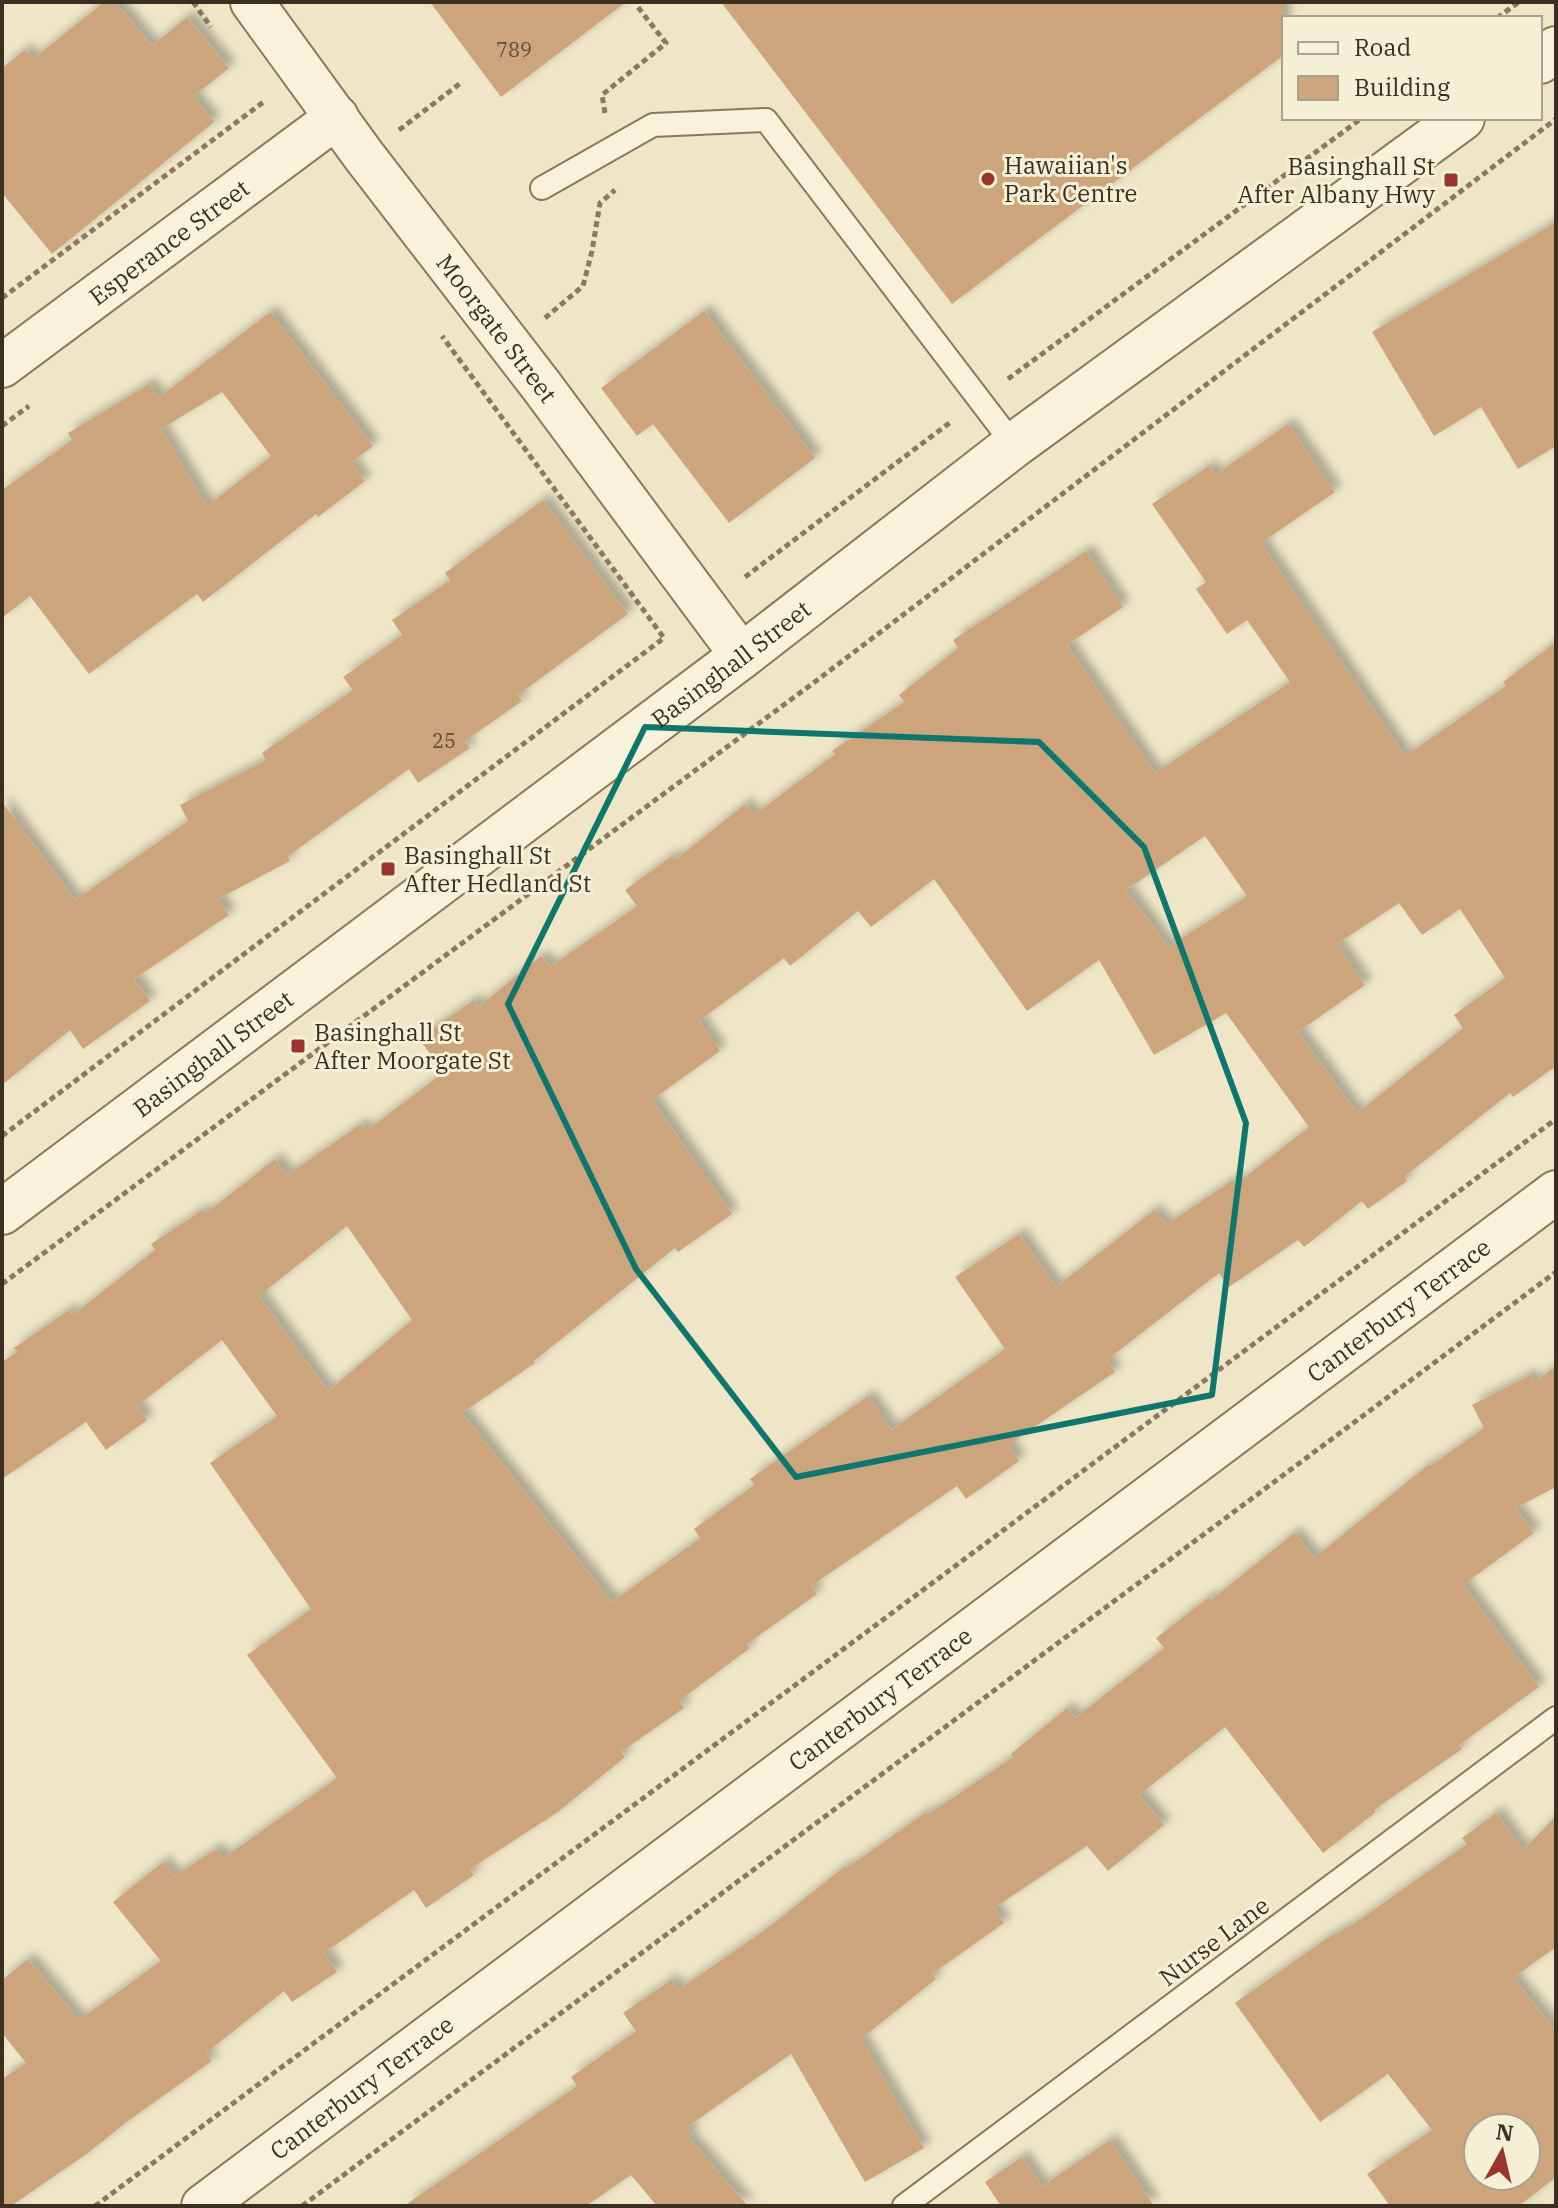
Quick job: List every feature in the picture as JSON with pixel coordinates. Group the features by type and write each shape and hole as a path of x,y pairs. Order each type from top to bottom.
{"street":[{"name":"Moorgate Street","path":"252,2 364,156 540,384 742,656"},
{"name":"Esperance Street","path":"2,366 337,117"},
{"name":"Basinghall Street","path":"2,1212 742,656 1014,445 1459,120"},
{"name":"Canterbury Terrace","path":"203,2206 1556,1192"}],"lane":[{"path":"542,188 653,125 766,120 1014,445"},
{"name":"Nurse Lane","path":"904,2206 1556,1718"}],"path":[{"path":"1500,16 1519,2"},
{"path":"538,324 583,286 600,203 615,189 613,148 602,95 666,43 637,6"},
{"path":"364,156 462,82"},
{"path":"2,298 266,100"},
{"path":"2,1284 816,681 1556,119"},
{"path":"745,577 1359,120"},
{"path":"2,1136 664,638"},
{"path":"95,2206 1556,1119"},
{"path":"302,2206 1556,1272"}],"highlighted area":[{"path":"645,727 1039,742 1144,847 1246,1123 1212,1395 796,1477 636,1269 508,1004"}],"building":[{"path":"104,2 115,2 152,46 187,17 229,68 193,97 214,122 52,254 2,193 2,68 25,50 33,59"},
{"path":"430,2 626,2 501,97"},
{"name":"Hawaiian's Park Centre","path":"721,2 1284,2 1282,56 952,304"},
{"path":"1556,222 1556,446 1518,469 1481,407 1434,436 1372,332"},
{"path":"704,311 815,458 729,523 653,424 637,436 601,388"},
{"path":"270,312 373,446 351,463 365,481 318,517 316,514 203,602 197,594 89,674 30,596 2,618 2,490 72,440 68,433 149,384 158,398","holes":["222,392 271,456 207,506 161,429"]},
{"path":"1288,424 1335,492 1261,543 1405,756 1506,686 1503,682 1556,642 1556,1066 1513,1097 1510,1093 1404,1177 1407,1181 1368,1209 1362,1201 1304,1247 1298,1240 1229,1287 1219,1273 1107,1360 1115,1372 1008,1445 1019,1461 966,1499 957,1486 811,1586 817,1594 747,1644 750,1648 679,1701 684,1708 621,1752 625,1757 558,1812 470,1869 474,1875 426,1908 414,1890 324,1953 337,1972 292,2002 284,1991 206,2053 212,2061 88,2153 11,2206 2,2206 2,2079 26,2063 2,2033 2,1980 28,1959 79,2020 161,1961 113,1902 163,1862 174,1876 216,1849 223,1858 337,1778 247,1655 311,1609 210,1463 277,1416 222,1340 137,1406 147,1420 106,1450 86,1422 2,1479 2,1362 17,1352 14,1348 69,1310 73,1315 155,1250 151,1244 202,1210 205,1214 275,1159 287,1175 361,1124 366,1131 443,1073 419,1038 474,1000 478,1007 541,956 550,967 637,906 625,890 672,856 675,860 745,804 754,815 835,754 832,751 904,702 899,695 958,648 953,640 1086,551 1123,607 1067,645 1155,773 1290,682 1247,620 1227,634 1196,589 1206,582 1152,504 1209,466 1215,475","holes":["1205,836 1247,896 1168,947 1126,890","934,879 1027,1011 1099,960 1154,1055 1226,1013 1309,1127 1236,1184 1233,1180 1166,1225 1154,1210 1056,1287 1019,1234 955,1277 1005,1349 891,1430 868,1396 750,1479 754,1485 694,1529 700,1538 612,1602 462,1413 535,1363 675,1248 678,1252 732,1214 652,1100 720,1051 699,1021 784,958 790,966 858,911 871,927","1399,903 1422,935 1460,909 1505,978 1454,1015 1463,1028 1357,1113 1298,1032 1365,985 1337,944","347,1226 412,1320 328,1391 259,1296"]},
{"path":"543,500 628,614 518,695 522,701 465,741 470,748 418,783 409,769 288,856 290,861 218,899 229,915 134,979 150,1001 83,1049 70,1030 2,1085 2,802 75,900 188,821 180,805 266,760 262,753 353,690 343,677 402,635 392,620 450,580 445,573"},
{"path":"1556,1366 1556,1487 1515,1508 1534,1533 1463,1585 1539,1687 1459,1745 1462,1749 1374,1810 1376,1812 1323,1853 1225,1727 1139,1795 1164,1825 1108,1871 1087,1846 994,1908 1004,1923 932,1974 936,1979 861,2039 924,2148 865,2182 791,2054 687,2127 692,2134 688,2137 748,2206 657,2206 631,2175 586,2206 404,2206 577,2086 571,2077 636,2031 623,2013 671,1980 678,1990 769,1927 845,1866 847,1868 926,1812 927,1815 1013,1757 1011,1754 1067,1708 1075,1718 1164,1648 1156,1638 1209,1597 1211,1600 1294,1533 1314,1558 1429,1464 1484,1428 1472,1405 1530,1375 1534,1383"},
{"path":"1496,1813 1523,1850 1556,1816 1556,1947 1513,1978 1556,2031 1556,2177 1542,2188 1542,2112 1462,2112 1462,2192 1537,2192 1519,2206 1390,2206 1367,2174 1432,2130 1388,2074 1320,2122 1235,2003 1467,1844 1462,1838"},
{"path":"1110,2140 1154,2206 1001,2206 985,2182 1022,2157 1042,2186"}],"place":[{"name":"Hawaiian's Park Centre","path":"988,179"},
{"name":"Basinghall St After Albany Hwy","path":"1451,180"},
{"name":"Basinghall St After Hedland St","path":"388,869"},
{"name":"Basinghall St After Moorgate St","path":"298,1046"}]}
